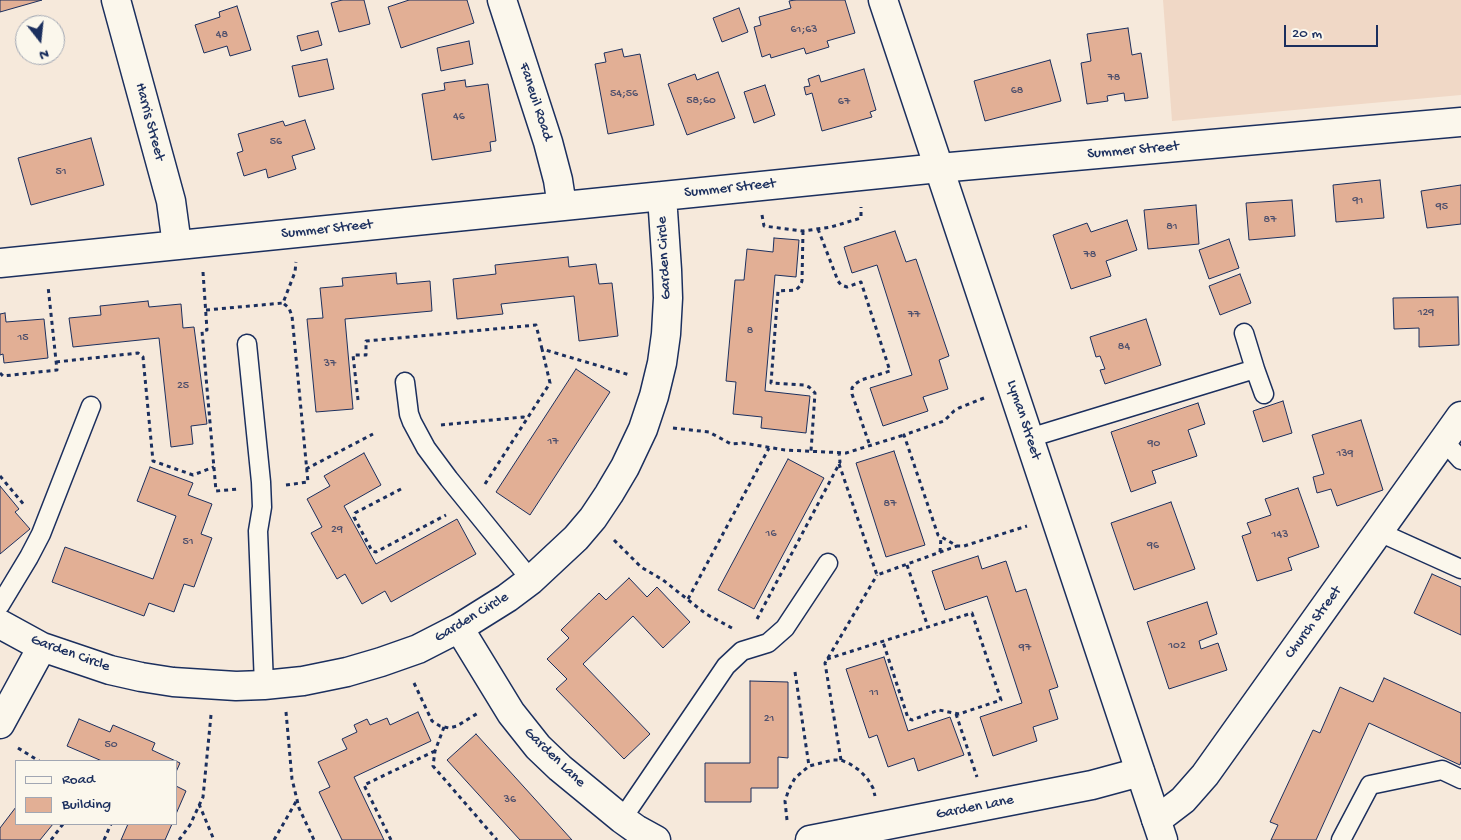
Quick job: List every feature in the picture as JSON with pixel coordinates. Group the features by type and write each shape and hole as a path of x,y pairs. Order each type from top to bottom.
{"street":[{"name":"Harris Street","path":"116,0 171,201 177,245"},
{"name":"Faneuil Road","path":"502,0 550,148 562,206"},
{"name":"Lyman Street","path":"883,0 1159,830"},
{"name":"Summer Street","path":"0,262 939,168 1461,122"},
{"name":"Garden Circle","path":"0,624 42,647 110,670 141,677 208,684 264,685 303,681 364,667 418,649 459,628 507,598 531,580 576,538 593,518 626,467 643,429 660,371 666,334 668,298 662,196"},
{"name":"Church Street","path":"1159,830 1166,813 1183,800 1205,775 1379,532 1452,450 1461,416"},
{"name":"Garden Lane","path":"459,628 510,713 525,732 560,768 635,832"},
{"path":"0,724 42,647"},
{"name":"Garden Lane","path":"810,840 1092,785 1140,772"}],"lane":[{"path":"1244,333 1264,394"},
{"path":"247,344 261,482 262,507 258,531 264,685"},
{"path":"1029,438 1255,369"},
{"path":"405,382 409,414 426,448 531,580"},
{"path":"0,605 44,528 90,406"},
{"path":"1379,532 1461,570"},
{"path":"635,832 726,666 742,651 768,643 785,628 828,563"},
{"path":"1340,840 1370,785 1442,770 1461,779"}],"path":[{"path":"761,210 764,226 803,231 831,227 861,218 861,198"},
{"path":"818,229 838,282 847,287 861,282 890,371 860,380 852,388 852,394 870,446"},
{"path":"803,231 802,281 796,290 778,291 772,383 804,385 815,393 811,451"},
{"path":"283,303 295,272 297,256"},
{"path":"202,266 207,330 202,331 216,491 241,489"},
{"path":"0,373 3,376 57,370 48,281"},
{"path":"206,310 283,303 289,308 292,316 308,482 281,485"},
{"path":"358,400 353,355 366,355 366,342 536,324 550,383 483,487"},
{"path":"542,349 635,376"},
{"path":"56,362 138,353 143,357 153,461 194,475 214,467"},
{"path":"671,428 708,432 732,444 743,443 769,448 846,453 944,421 958,408 988,397"},
{"path":"415,428 527,418"},
{"path":"306,469 373,434"},
{"path":"904,435 938,535 958,546"},
{"path":"688,599 769,448"},
{"path":"839,453 839,463 877,575"},
{"path":"752,627 839,463"},
{"path":"0,476 44,528"},
{"path":"401,490 355,514 354,518 372,551 376,552 447,515"},
{"path":"841,760 825,663 877,575 958,546 964,546 1030,524"},
{"path":"940,552 941,537"},
{"path":"612,538 641,567 664,580 706,614 739,632"},
{"path":"907,565 928,627"},
{"path":"827,659 972,613 1000,700 959,714 939,710 912,720 908,718 883,642"},
{"path":"795,672 809,766"},
{"path":"412,678 432,721 444,727 457,726 481,711"},
{"path":"179,840 190,825 203,797 212,708"},
{"path":"286,709 292,779 299,808 314,840"},
{"path":"956,714 980,785"},
{"path":"444,727 435,751 432,766 497,840"},
{"path":"18,748 37,760"},
{"path":"391,840 364,785 435,751"},
{"path":"787,820 785,801 795,778 809,766 833,760 841,760 859,770 867,778 877,804"},
{"path":"274,840 297,800"},
{"path":"199,804 214,840"},
{"path":"51,840 62,825"},
{"path":"104,840 111,825"}],"shaded area":[{"path":"1163,0 1461,0 1461,95 1172,121"}],"building":[{"path":"0,0 42,0 0,12"},
{"path":"342,0 364,0 370,24 339,32 331,3"},
{"path":"409,0 467,0 474,23 401,48 388,7"},
{"path":"845,0 855,33 827,41 829,47 806,54 804,48 771,58 770,54 762,57 754,27 761,25 759,17 791,8 789,1"},
{"path":"237,6 251,50 230,56 227,46 204,53 195,25 220,17 219,12"},
{"path":"739,8 748,32 722,42 713,18"},
{"path":"1128,28 1132,55 1141,53 1148,98 1125,101 1124,93 1107,96 1108,101 1087,104 1081,63 1091,61 1087,34"},
{"path":"318,31 322,45 301,51 297,36"},
{"path":"469,41 473,64 441,71 437,48"},
{"path":"622,49 624,57 640,54 654,125 608,134 595,64 606,62 604,53"},
{"path":"327,59 334,89 299,97 292,66"},
{"path":"1050,60 1061,101 985,121 974,81"},
{"path":"864,69 876,110 870,112 872,117 822,131 812,93 806,95 804,87 810,86 808,79 819,75 821,82"},
{"path":"718,72 735,118 687,135 668,84 695,74 697,80"},
{"path":"465,80 466,87 488,84 496,141 490,142 491,151 432,160 422,94 445,90 444,83"},
{"path":"765,85 775,115 754,123 744,92"},
{"path":"305,120 315,149 292,156 296,169 268,178 266,169 244,176 237,153 243,151 238,134 283,121 285,126"},
{"path":"91,138 104,185 31,205 18,158"},
{"path":"1380,180 1384,218 1336,222 1333,185"},
{"path":"1461,185 1461,224 1427,228 1421,191"},
{"path":"1292,200 1295,236 1249,240 1246,203"},
{"path":"1196,205 1199,244 1148,249 1144,210"},
{"path":"1127,220 1137,250 1106,261 1111,276 1071,289 1053,235 1087,223 1091,232"},
{"path":"895,231 906,262 916,259 949,356 939,360 948,389 923,397 928,411 883,426 870,388 912,375 877,265 852,273 844,247"},
{"path":"774,238 799,240 796,277 775,275 765,391 810,396 806,433 761,428 762,417 733,414 736,382 726,381 735,280 744,280 747,249 773,252"},
{"path":"1229,239 1239,268 1209,279 1199,250"},
{"path":"568,257 569,267 596,264 599,284 612,283 618,336 579,341 574,296 501,304 503,314 457,319 453,279 496,274 495,265"},
{"path":"396,273 397,284 430,281 432,311 345,319 353,409 316,412 307,319 323,318 320,288 343,286 342,278"},
{"path":"1240,274 1251,303 1220,315 1209,286"},
{"path":"1458,297 1459,345 1419,347 1419,328 1394,329 1393,298"},
{"path":"148,301 149,307 181,304 183,328 194,327 207,424 191,426 193,444 171,447 159,338 73,347 69,318 101,315 100,306"},
{"path":"5,313 6,322 44,319 48,358 4,363 3,354 0,355 0,314"},
{"path":"1146,319 1161,365 1105,384 1100,370 1105,369 1100,356 1096,357 1090,337"},
{"path":"576,369 610,392 530,515 496,492"},
{"path":"1283,401 1292,433 1263,442 1253,411"},
{"path":"1198,403 1205,424 1188,430 1197,456 1152,471 1156,483 1131,492 1111,432"},
{"path":"1361,420 1383,490 1337,506 1331,489 1317,493 1313,477 1324,474 1312,435"},
{"path":"894,451 925,545 886,557 856,463"},
{"path":"364,453 381,485 344,506 376,564 457,519 476,554 391,602 385,591 362,604 345,574 337,579 311,533 322,527 307,499 330,486 324,476"},
{"path":"788,459 824,478 754,609 718,590"},
{"path":"150,467 193,483 188,495 212,504 201,534 212,538 194,587 184,584 174,612 149,603 144,616 52,582 65,547 153,579 176,516 137,501"},
{"path":"0,486 19,509 15,512 30,529 0,554"},
{"path":"1298,488 1319,547 1288,558 1292,570 1257,581 1242,536 1251,533 1247,523 1271,515 1265,499"},
{"path":"1171,502 1195,569 1134,590 1111,523"},
{"path":"978,556 982,569 1006,561 1016,592 1026,589 1058,687 1049,690 1058,719 1033,727 1037,741 993,756 980,717 1022,703 987,596 945,610 932,571"},
{"path":"1432,574 1461,587 1461,635 1414,613"},
{"path":"629,578 647,597 657,587 690,622 663,648 633,616 583,664 650,734 624,759 556,689 567,679 547,659 569,638 561,630 599,593 606,600"},
{"path":"1207,602 1217,634 1199,641 1201,649 1218,643 1227,670 1169,689 1147,622"},
{"path":"884,657 908,731 950,717 964,755 918,771 914,758 888,767 877,735 869,738 846,669"},
{"path":"1384,678 1461,713 1460,765 1369,723 1316,840 1271,840 1278,825 1270,822 1313,730 1320,733 1340,687 1373,702"},
{"path":"750,681 788,682 788,758 778,757 778,788 751,788 751,802 705,802 705,763 750,763"},
{"path":"418,712 431,741 354,777 384,840 342,840 319,792 330,787 318,762 347,749 342,739 357,732 354,725 367,719 370,725 387,718 390,725"},
{"path":"79,719 110,732 113,725 155,743 152,750 174,760 100,760 67,746"},
{"path":"476,734 572,840 520,840 447,760"},
{"path":"178,787 186,791 178,809"},
{"path":"15,808 15,825 52,825 40,840 0,840 0,828"},
{"path":"128,825 172,825 165,840 121,840"}]}
